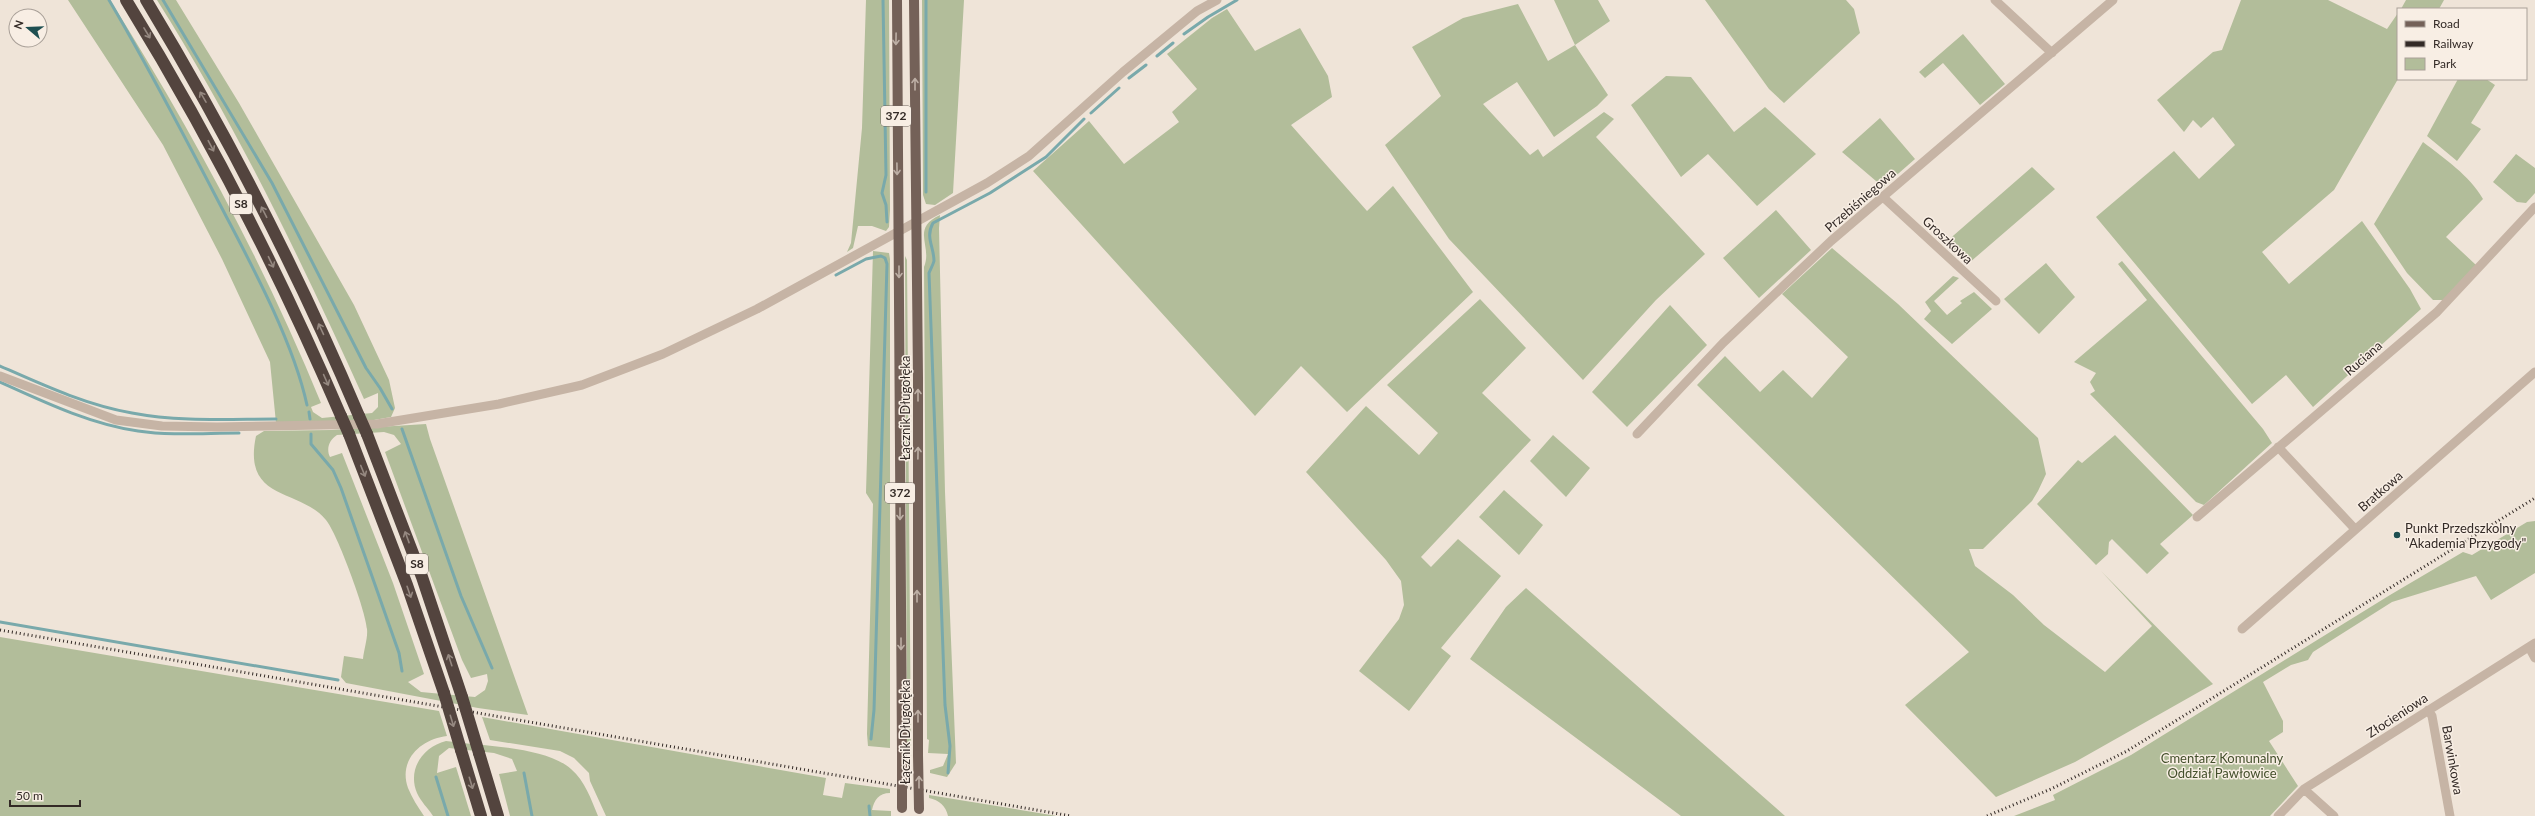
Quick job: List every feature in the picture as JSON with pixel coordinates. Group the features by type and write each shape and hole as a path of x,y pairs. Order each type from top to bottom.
{"highway":[{"name":"S8","path":"126,0 182,94 231,183 300,324 349,434 402,570 444,693 481,816"},
{"name":"S8","path":"146,0 204,99 269,221 318,322 367,434 422,577 462,697 498,816"}],"main road":[{"name":"Łącznik Długołęka","path":"897,0 902,812"},
{"name":"Łącznik Długołęka","path":"914,0 919,813"}],"street":[{"path":"0,376 116,420 162,426 321,426 377,424 499,404 582,385 620,372 757,309 987,184 1029,156 1123,72 1197,11 1217,0"},
{"path":"1995,0 2052,53"},
{"name":"Przebiśniegowa","path":"1637,434 1723,343 1831,241 2113,0"},
{"name":"Groszkowa","path":"1883,197 1996,301"},
{"name":"Ruciana","path":"2196,517 2437,312 2535,207"},
{"name":"Bratkowa","path":"2242,629 2535,372"},
{"path":"2278,447 2355,529"},
{"path":"2532,645 2535,658"},
{"name":"Złocieniowa","path":"2278,816 2304,789 2532,645"},
{"name":"Barwinkowa","path":"2428,710 2432,716 2450,816"},
{"path":"2304,789 2334,816"}],"green space":[{"path":"68,0 110,0 140,48 224,197 275,299 321,403 311,407 313,412 322,418 372,413 378,407 378,393 364,399 317,297 267,196 214,97 157,0 176,0 239,103 354,305 389,380 395,408 391,417 374,420 276,423 270,362 222,259 163,145"},
{"path":"866,0 889,0 889,227 886,231 872,226 858,226 853,248 847,252 851,243 862,128"},
{"path":"922,0 964,0 953,193 935,205 926,204 923,195"},
{"path":"1554,0 1598,0 1610,21 1575,45"},
{"path":"1705,0 1846,0 1854,9 1860,33 1784,103 1769,89"},
{"path":"2241,0 2328,0 2387,29 2397,14 2397,80 2334,190 2262,252 2289,284 2362,221 2410,289 2421,309 2313,407 2286,375 2252,404 2096,217 2174,151 2199,179 2235,145 2213,117 2201,128 2193,120 2184,132 2157,100 2213,52 2222,50"},
{"path":"2406,0 2444,0 2440,8 2402,8"},
{"path":"1518,4 1548,61 1575,45 1608,95 1597,106 1554,137 1517,82 1483,104 1530,155 1538,149 1543,157 1604,112 1614,119 1596,137 1705,254 1656,300 1583,380 1449,239 1385,145 1441,96 1412,47 1463,18"},
{"path":"1227,9 1255,51 1300,28 1328,76 1332,97 1291,125 1367,211 1393,186 1473,292 1347,412 1301,366 1255,416 1033,171 1089,121 1124,164 1179,122 1172,112 1197,89 1167,54 1212,18"},
{"path":"1963,34 2005,84 1980,105 1943,63 1925,78 1919,72"},
{"path":"1666,76 1691,77 1734,132 1765,107 1816,154 1757,206 1708,154 1681,177 1631,105"},
{"path":"2457,80 2488,80 2495,85 2471,123 2481,129 2457,161 2427,136"},
{"path":"1880,118 1915,159 1883,187 1842,152"},
{"path":"2423,142 2464,175 2483,199 2446,237 2476,265 2443,300 2433,300 2407,273 2374,224"},
{"path":"2516,154 2535,168 2535,193 2526,203 2517,202 2493,182"},
{"path":"2032,167 2055,189 1969,263 1946,242"},
{"path":"1776,210 1811,250 1759,298 1723,258"},
{"path":"940,215 939,228 945,492 956,763 947,777 930,773 930,770 943,766 948,754 928,753 929,740 927,739 924,267 926,252 924,232 926,226 931,220"},
{"path":"1832,248 1898,304 2038,438 2046,474 2038,491 2032,501 1983,549 1969,549 1975,566 2013,595 2044,625 2105,672 2152,626 2101,571 2213,684 2075,762 1996,797 1905,705 1969,652 1697,385 1725,356 1760,392 1783,370 1812,398 1848,357 1782,294"},
{"path":"873,251 889,253 890,259 890,748 868,746 867,734 873,504 866,493"},
{"path":"905,256 907,260 911,755 907,755"},
{"path":"2122,261 2263,429 2272,443 2204,505 2196,502 2090,394 2095,391 2090,382 2096,373 2074,362 2147,300 2118,264"},
{"path":"2046,263 2075,297 2039,334 2004,299"},
{"path":"1953,276 1959,278 1934,301 1947,315 1962,303 1960,301 1974,292 1992,309 1952,344 1924,319 1931,311 1925,302"},
{"path":"1480,299 1526,348 1482,393 1531,440 1421,557 1431,567 1458,539 1501,576 1441,648 1451,656 1409,711 1359,671 1399,619 1404,605 1401,581 1386,560 1306,472 1366,406 1419,455 1438,433 1387,385"},
{"path":"1670,305 1707,345 1627,427 1592,392"},
{"path":"426,424 528,715 478,708 346,683 341,677 344,656 363,659 367,632 362,606 344,555 326,520 315,510 276,491 265,483 257,472 254,457 256,436 264,431 331,430","holes":["384,432 394,435 401,444 385,452 462,660 471,678 487,674 488,681 485,690 475,697 421,692 408,682 424,674 393,583 342,453 330,457 328,451 330,442 337,435"]},
{"path":"1553,435 1590,468 1566,497 1530,461"},
{"path":"2115,435 2193,515 2160,544 2169,553 2147,574 2112,539 2109,542 2108,554 2096,565 2037,504 2078,460 2082,463"},
{"path":"1504,490 1543,525 1519,555 1479,517"},
{"name":"Cmentarz Komunalny Oddział Pawłowice","path":"2535,521 2535,573 2491,600 2476,576 2392,602 2313,652 2308,660 2291,665 2263,682 2283,721 2283,732 2269,741 2298,786 2270,816 2014,816 2055,800 2053,795 2131,755 2390,595 2463,552 2472,555 2527,522"},
{"path":"1526,588 1785,816 1681,816 1470,659 1506,607"},
{"path":"0,637 439,711 447,736 429,741 421,746 409,760 406,768 408,788 424,816 0,816"},
{"path":"482,717 826,778 823,795 842,798 845,783 890,789 890,793 883,794 878,798 874,803 872,810 891,811 891,816 606,816 590,781 589,773 574,758 560,751 490,740"},
{"path":"446,741 529,751 560,761 571,769 580,779 598,816 510,816 499,774 517,771 512,759 494,753 449,748 439,756 437,773 456,767 471,816 433,816 417,793 414,784 414,776 419,760 424,754 430,748"},
{"path":"929,795 1057,816 948,816 944,806 936,800 929,798"}],"waterway":[{"path":"109,0 170,108 262,286 284,334 301,382 307,405"},
{"path":"163,0 272,183 366,368 392,409"},
{"path":"883,0 886,175 882,193 886,205 887,222"},
{"path":"926,0 926,192"},
{"path":"1184,34 1208,17 1237,0"},
{"path":"1157,56 1173,43"},
{"path":"1129,78 1146,65"},
{"path":"1091,113 1119,88"},
{"path":"948,773 950,746 945,705 929,273 934,261 930,237 931,228 933,223 990,193 1046,157 1084,119"},
{"path":"836,275 866,259 881,256 885,258 887,264 874,710 871,739"},
{"path":"0,366 81,400 132,413 186,419 276,419"},
{"path":"0,382 85,418 120,428 150,433 239,433"},
{"path":"309,412 310,419"},
{"path":"402,429 461,596 492,668"},
{"path":"311,434 311,444 333,470 341,488 399,653 402,671"},
{"path":"0,622 338,680"},
{"path":"524,773 532,816"},
{"path":"436,777 448,816"},
{"path":"869,806 870,816"}],"railway":[{"path":"1987,816 2051,789 2127,751 2535,498"},
{"path":"0,630 1071,816"}],"place":[{"name":"Punkt Przedszkolny \"Akademia Przygody\"","path":"2397,535"}]}
